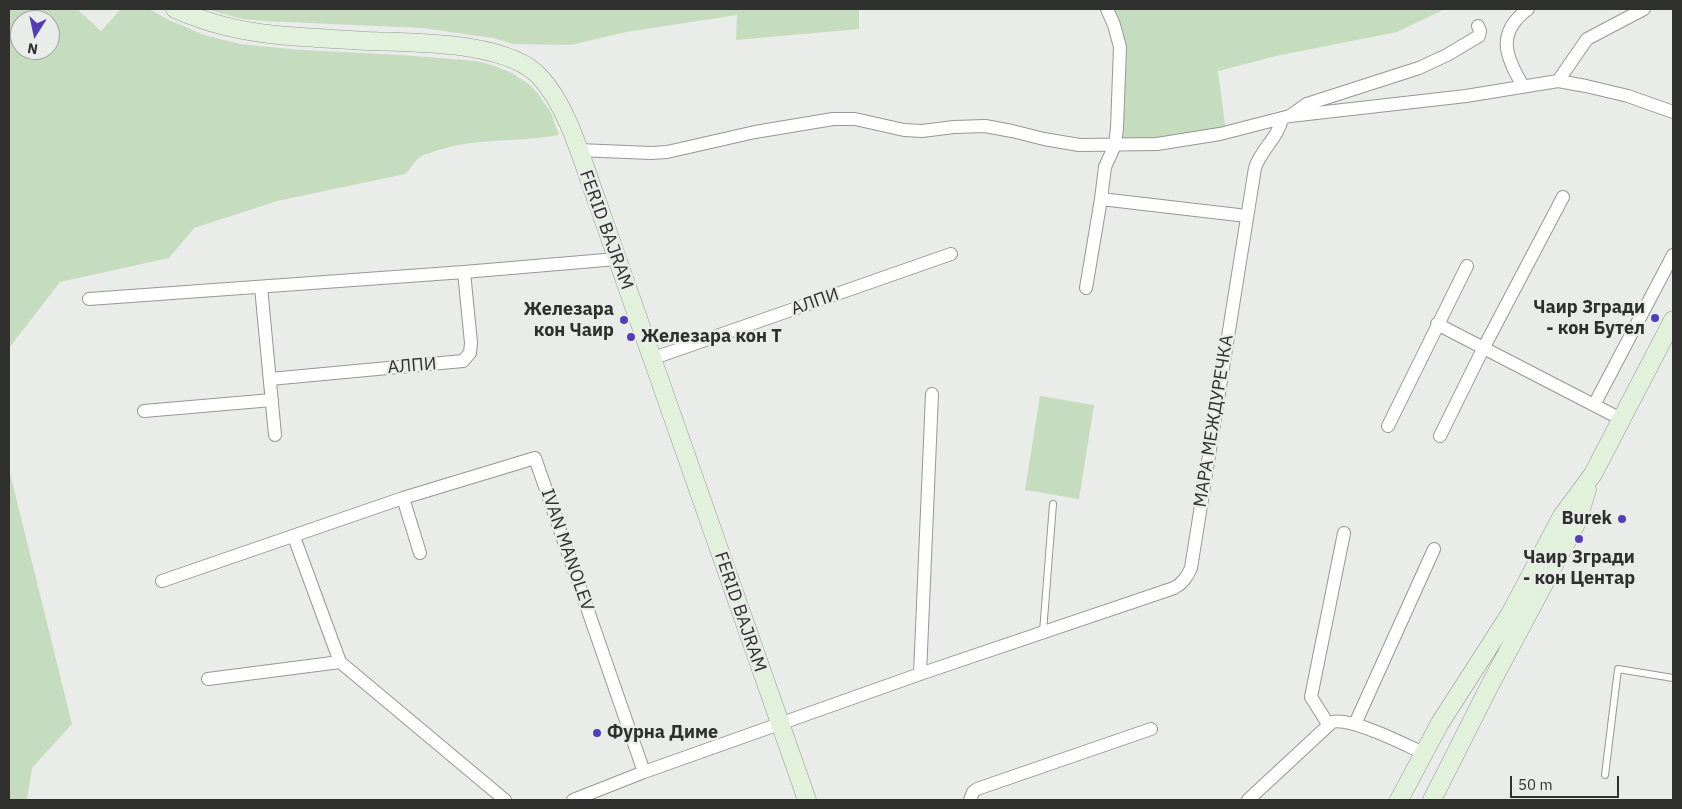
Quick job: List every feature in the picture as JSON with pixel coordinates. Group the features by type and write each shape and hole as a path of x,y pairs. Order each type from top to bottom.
{"street":[{"name":"FERID BAJRAM","path":"175,9 211,23 238,30 278,35 432,43 493,53 512,59 525,66 538,75 546,85 568,121 779,725 807,800"},
{"path":"1086,288 1105,167 1114,145 1118,111 1120,47 1107,9"},
{"path":"1523,86 1508,59 1506,42 1510,28 1516,19 1528,9"},
{"path":"1558,81 1587,39 1644,9"},
{"path":"1286,117 1307,104 1400,75 1447,55 1476,38 1480,34 1478,26"},
{"path":"578,150 667,152 755,132 833,119 855,119 904,130 922,131 985,126 1044,139 1079,144 1157,144 1220,134 1286,117 1466,96 1558,81 1628,96 1673,112"},
{"name":"МАРА МЕЖДУРЕЧКА","path":"779,725 920,674 1174,588 1185,580 1191,568 1255,168 1258,159 1277,134 1286,117"},
{"path":"1440,436 1483,349 1563,197"},
{"path":"1101,199 1247,216"},
{"name":"АЛПИ","path":"651,359 951,254"},
{"path":"1594,405 1673,255"},
{"path":"89,299 617,259"},
{"path":"1388,426 1437,324 1468,266"},
{"name":"АЛПИ","path":"270,379 464,361 470,354 471,343 464,272"},
{"path":"261,287 275,435"},
{"path":"1432,800 1489,687 1577,522 1593,474 1673,320"},
{"path":"1437,324 1621,419"},
{"path":"920,674 932,394"},
{"path":"144,411 272,400"},
{"name":"IVAN MANOLEV","path":"162,581 403,498 535,458 644,772"},
{"path":"1400,800 1440,723 1510,614 1562,516 1593,474"},
{"path":"403,498 420,552"},
{"path":"1328,724 1311,697 1344,533"},
{"path":"294,536 340,662 505,800"},
{"path":"1355,724 1434,549"},
{"path":"208,679 340,662"},
{"path":"1248,800 1328,724 1337,720 1355,724 1423,753"},
{"path":"573,800 644,772 779,725"},
{"path":"970,800 976,789 1151,729"}],"lane":[{"path":"1043,632 1053,504"},
{"path":"1605,776 1618,669 1673,678"}],"green space":[{"path":"9,9 77,9 101,31 121,9 149,9 204,35 240,44 301,50 476,61 512,73 530,85 551,113 559,135 478,142 446,148 421,156 405,174 277,201 194,228 169,258 60,282 9,348"},
{"path":"205,9 859,9 859,29 736,40 737,15 626,32 571,45 513,44 493,38 422,28 243,19"},
{"path":"1107,9 1445,9 1397,32 1276,56 1218,71 1226,133 1115,145 1120,61"},
{"path":"1040,396 1094,405 1079,499 1025,490"},
{"path":"9,469 72,724 32,768 27,800 9,800"}],"place":[{"name":"Чаир Згради - кон Бутел","path":"1655,318"},
{"name":"Железара кон Чаир","path":"624,320"},
{"name":"Железара кон Т","path":"631,337"},
{"name":"Burek","path":"1622,519"},
{"name":"Чаир Згради - кон Центар","path":"1579,539"},
{"name":"Фурна Диме","path":"597,733"}]}
